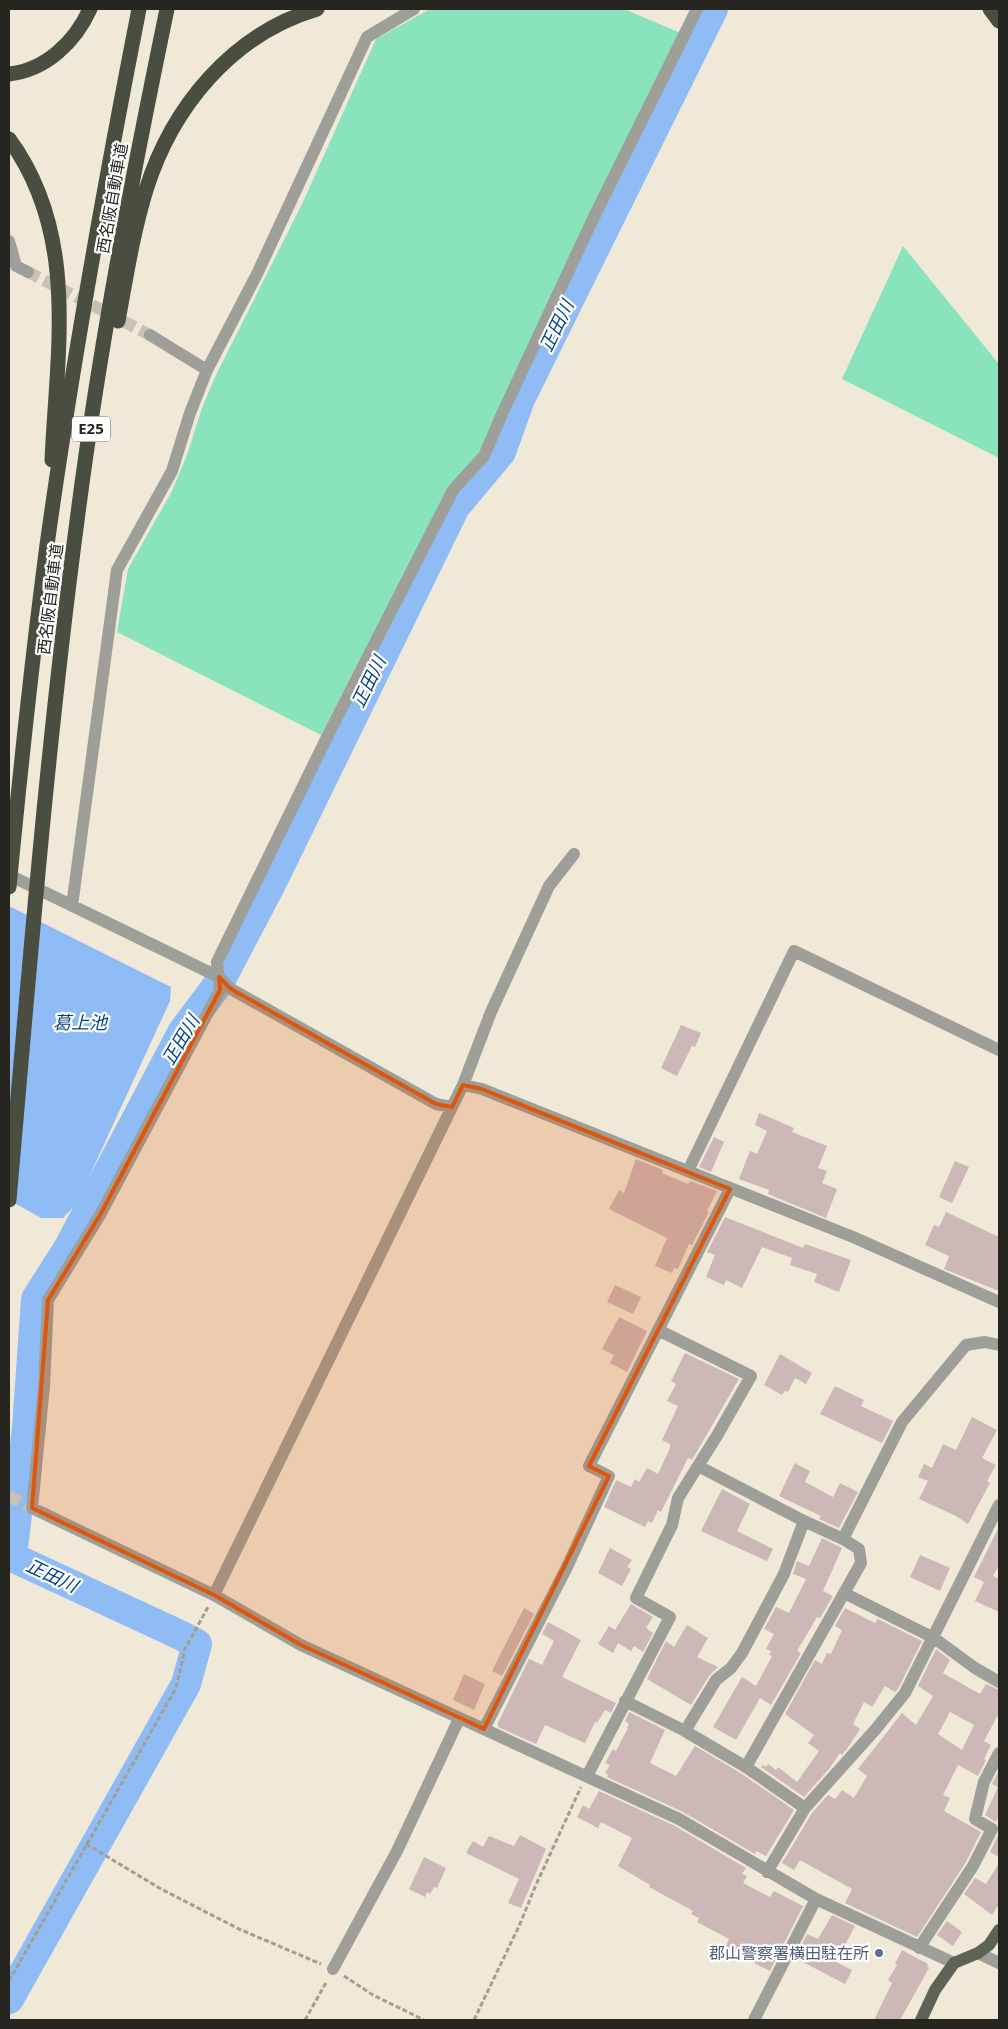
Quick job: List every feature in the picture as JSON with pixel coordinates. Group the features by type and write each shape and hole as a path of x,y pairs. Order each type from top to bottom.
{"highway":[{"path":"9,74 31,69 51,58 70,41 85,20 90,9"},
{"name":"西名阪自動車道","path":"9,887 47,546 80,332 111,152 139,9"},
{"name":"西名阪自動車道","path":"9,1200 40,854 77,519 104,337 136,157 166,9"},
{"path":"77,519 136,232 146,190 159,156 175,124 218,67 246,42 276,25 317,9"},
{"path":"990,9 999,21"},
{"path":"9,139 31,174 40,195 49,221 58,270 60,316 47,546"}],"main road":[{"path":"921,2020 935,1990 954,1963 978,1953 989,1945 999,1930"}],"street":[{"path":"72,906 117,570 172,471 190,413 207,370 257,274 367,37 414,9"},
{"path":"697,9 591,223 484,456 453,490 329,733 217,962 220,990 100,1215 48,1300 44,1386 32,1508 214,1595 301,1645 679,1819 816,1900 954,1963"},
{"path":"9,241 16,266 28,272"},
{"path":"150,335 207,370"},
{"path":"214,1595 463,1085 491,1012 549,886 574,854"},
{"path":"9,875 219,977 231,989 436,1104 452,1107"},
{"path":"688,1171 794,951 999,1050"},
{"path":"463,1085 482,1090 853,1237 999,1302"},
{"path":"484,1729 567,1567 609,1476 589,1466 730,1189"},
{"path":"587,1776 670,1617 636,1598 672,1525 678,1498 751,1376 658,1330"},
{"path":"843,1539 902,1422 923,1395 966,1344 985,1342 999,1345"},
{"path":"698,1466 843,1539 859,1550 861,1563 746,1767"},
{"path":"767,1872 805,1808 876,1730 905,1693 999,1505"},
{"path":"685,1731 716,1680 731,1668 742,1653 784,1574 804,1521"},
{"path":"844,1593 934,1638 975,1668 999,1682"},
{"path":"625,1701 685,1731 746,1767 805,1808"},
{"path":"333,1969 397,1851 459,1719"},
{"path":"919,1948 973,1866 992,1829 975,1820 984,1782 999,1752"},
{"path":"754,2020 816,1900"},
{"path":"978,1953 999,1963"}],"path":[{"path":"9,1981 176,1688 185,1649 214,1595"},
{"path":"474,2020 587,1776"},
{"path":"86,1844 161,1889 213,1916 333,1969 373,1995 424,2020"},
{"path":"305,2020 333,1969"}],"highlighted area":[{"path":"219,977 231,989 436,1104 452,1107 463,1085 482,1089 730,1189 589,1466 609,1476 484,1729 301,1645 214,1595 32,1508 48,1300 100,1215 220,990"}],"green space":[{"path":"430,9 624,9 683,34 484,449 434,516 321,735 117,632 128,569 172,491 215,377 303,202 376,39"},
{"path":"903,246 999,364 999,458 842,379"}],"water":[{"name":"葛上池","path":"9,906 171,987 170,1001 77,1203 63,1218 41,1218 9,1200"}],"building":[{"path":"681,1025 701,1033 695,1047 692,1046 677,1076 661,1068"},
{"path":"759,1113 794,1128 792,1132 827,1146 818,1168 827,1171 822,1183 837,1189 826,1218 768,1194 769,1190 739,1179 750,1151 757,1154 767,1131 755,1125"},
{"path":"714,1137 724,1142 711,1172 699,1167"},
{"path":"636,1159 663,1170 662,1173 688,1184 690,1181 717,1191 707,1211 709,1212 692,1245 689,1244 678,1269 674,1268 672,1273 655,1266 667,1238 609,1209 619,1190 624,1193"},
{"path":"955,1161 969,1167 952,1203 939,1197"},
{"path":"946,1212 999,1237 999,1291 944,1269 949,1256 925,1245 934,1225 939,1227"},
{"path":"725,1217 803,1248 805,1244 851,1260 839,1292 814,1282 817,1274 790,1265 792,1258 762,1247 742,1288 726,1280 724,1285 706,1277 715,1255 707,1252"},
{"path":"615,1285 641,1297 633,1314 607,1302"},
{"path":"619,1317 647,1331 627,1372 610,1363 614,1355 602,1349"},
{"path":"685,1353 739,1379 692,1460 688,1458 661,1512 658,1510 652,1523 648,1521 645,1527 604,1507 616,1480 631,1487 635,1479 639,1482 647,1468 658,1474 670,1448 670,1444 662,1440 678,1406 667,1401 676,1384 671,1381"},
{"path":"780,1354 812,1373 806,1384 795,1378 788,1392 785,1391 782,1395 764,1385"},
{"path":"835,1386 864,1400 861,1406 893,1421 882,1443 820,1414"},
{"path":"972,1417 997,1430 982,1458 996,1465 987,1481 990,1483 968,1524 956,1516 919,1499 928,1481 918,1477 924,1464 932,1468 943,1444 956,1450"},
{"path":"795,1463 810,1471 805,1482 833,1497 840,1483 858,1492 839,1528 819,1519 821,1516 779,1496"},
{"path":"722,1489 750,1504 737,1531 773,1549 767,1561 701,1531"},
{"path":"999,1527 999,1565 993,1576 999,1579 999,1612 975,1601 984,1582 974,1577"},
{"path":"822,1538 842,1548 823,1591 833,1596 820,1618 817,1617 797,1651 801,1653 771,1705 760,1698 736,1740 713,1727 742,1677 756,1686 772,1656 769,1655 771,1651 766,1649 774,1634 764,1629 776,1607 789,1613 806,1579 793,1574 797,1561 809,1566"},
{"path":"610,1548 632,1560 627,1567 631,1569 622,1586 598,1573"},
{"path":"920,1555 950,1568 940,1591 910,1577"},
{"path":"631,1604 653,1617 646,1628 653,1633 643,1652 634,1646 631,1651 618,1643 613,1653 598,1644 609,1626 615,1630"},
{"path":"524,1608 534,1614 502,1676 492,1671"},
{"path":"845,1608 875,1623 878,1619 922,1641 898,1689 895,1692 885,1686 872,1707 864,1702 853,1724 860,1729 842,1755 840,1753 829,1769 804,1797 761,1767 763,1765 766,1767 768,1764 776,1770 778,1767 797,1782 819,1751 808,1743 814,1735 785,1714 815,1660 822,1664 827,1653 831,1654 842,1630 835,1626"},
{"path":"548,1622 581,1640 562,1677 616,1703 611,1713 605,1710 597,1723 595,1722 585,1743 545,1725 536,1744 498,1727 498,1723 529,1659 542,1665 554,1641 542,1634"},
{"path":"687,1625 708,1638 697,1657 718,1667 709,1676 691,1705 647,1679 666,1641 674,1647"},
{"path":"936,1649 950,1660 943,1673 980,1694 986,1684 999,1690 999,1713 984,1741 991,1745 978,1776 958,1765 943,1795 950,1798 944,1811 981,1832 966,1862 917,1937 845,1903 852,1889 800,1860 794,1870 782,1863 812,1813 828,1795 835,1799 842,1790 854,1798 867,1776 858,1769 902,1713 916,1725 933,1696 918,1686","holes":["950,1712 974,1725 962,1750 938,1734"]},
{"path":"464,1674 485,1684 474,1710 453,1700"},
{"path":"629,1712 665,1730 650,1763 676,1776 695,1746 742,1774 794,1810 766,1856 756,1851 755,1854 683,1812 607,1777 608,1774 605,1773 610,1765 605,1763 613,1749 616,1751 628,1728 629,1724 625,1721"},
{"path":"999,1770 999,1815 996,1822 985,1815 998,1787 992,1784"},
{"path":"599,1791 675,1826 746,1868 742,1874 747,1876 743,1883 770,1897 774,1891 803,1906 770,1971 725,1948 729,1939 697,1922 699,1918 691,1914 693,1911 649,1887 650,1885 618,1866 632,1838 601,1822 598,1828 577,1817 583,1805 589,1809"},
{"path":"999,1833 999,1857 990,1852"},
{"path":"520,1835 546,1849 521,1908 508,1903 519,1879 466,1853 473,1841 483,1847 489,1836 514,1846"},
{"path":"424,1857 446,1868 437,1888 434,1887 430,1894 427,1892 425,1897 409,1889"},
{"path":"999,1863 999,1904 992,1915 964,1894 975,1878 986,1884"},
{"path":"832,1915 855,1926 836,1962 852,1970 845,1984 795,1958 807,1934 818,1939"},
{"path":"947,1921 962,1932 953,1946 937,1935"},
{"path":"902,1950 928,1964 929,1968 900,2020 874,2020 892,1983 888,1980 897,1965 895,1964"}],"waterway":[{"name":"正田川","path":"9,1999 186,1684 197,1644 12,1557 27,1428 36,1299 69,1247 183,1031 219,983 271,884 455,507 501,452 520,399 713,9"}],"tunnel":[{"path":"28,272 150,335"},
{"path":"9,1496 32,1508"}],"place":[{"name":"郡山警察署横田駐在所","path":"879,1953"}]}
